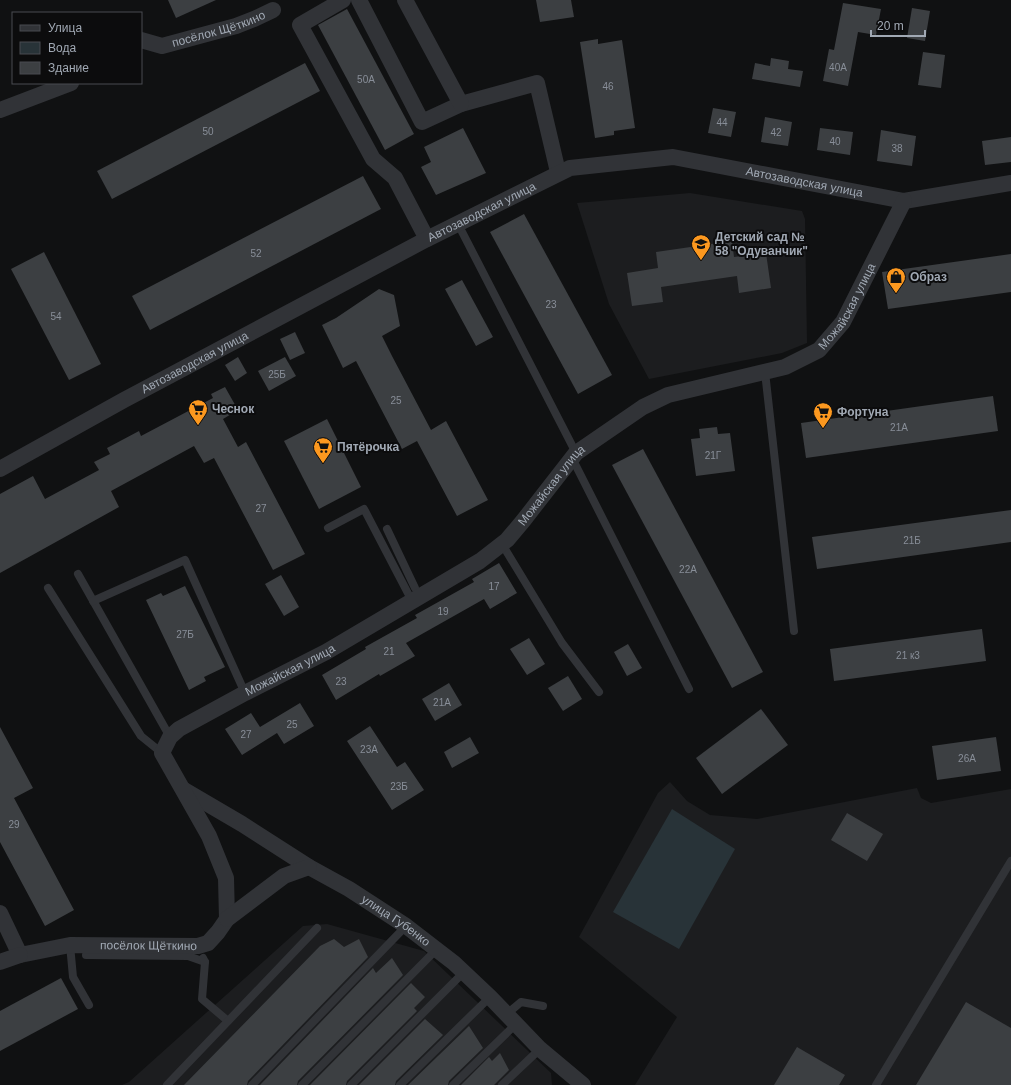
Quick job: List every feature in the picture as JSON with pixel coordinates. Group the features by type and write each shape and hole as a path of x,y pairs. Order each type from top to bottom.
{"street":[{"path":"343,0 300,25 373,160 395,178 427,239"},
{"path":"359,0 422,122 460,104 537,83 558,172"},
{"path":"405,0 460,104"},
{"name":"посёлок Щёткино","path":"142,40 162,46 236,26 273,10"},
{"path":"0,110 68,84"},
{"name":"Автозаводская улица","path":"0,470 131,396 427,239 558,172 570,168 673,157 904,201 1011,184"},
{"name":"Можайская улица","path":"162,753 170,737 179,729 245,692 326,652 414,594 480,561 502,544 523,521 574,456 643,407 668,395 785,367 820,350 843,322 904,201"},
{"path":"162,753 209,836 226,878 226,919"},
{"name":"улица Губенко","path":"184,790 242,824 310,867 349,889 406,926 437,949 464,972 540,1049 582,1085"},
{"path":"226,919 284,876 310,867"},
{"path":"0,914 20,955"},
{"name":"посёлок Щёткино","path":"0,962 20,955 70,945 198,946 208,943 218,932 226,919"}],"lane":[{"path":"458,224 689,689"},
{"path":"765,372 794,630"},
{"path":"328,528 364,510 414,594"},
{"path":"387,529 414,594"},
{"path":"502,544 562,643 599,692"},
{"path":"93,601 185,560 245,692"},
{"path":"78,574 170,737"},
{"path":"48,588 140,736 162,753"},
{"path":"876,1085 1011,861"},
{"path":"252,1085 406,926"},
{"path":"167,1085 317,928"},
{"path":"70,945 73,977 89,1006"},
{"path":"198,946 205,962 202,999 228,1021"},
{"path":"302,1085 437,949"},
{"path":"86,955 188,956 205,962"},
{"path":"351,1085 464,972"},
{"path":"400,1085 490,997"},
{"path":"453,1085 512,1019 521,1002 543,1006"},
{"path":"502,1085 540,1049"}],"shaded area":[{"name":"Детский сад № 58 \"Одуванчик\"","path":"690,193 802,211 805,219 807,343 782,353 649,379 609,304 577,203"},
{"path":"670,782 687,801 710,815 757,819 917,788 921,798 931,803 1011,789 1011,1085 635,1085 677,1017 579,937 658,793"},
{"path":"327,924 424,951 551,1073 552,1085 122,1085 129,1082 303,926"}],"water":[{"path":"672,809 735,849 679,949 613,912"}],"building":[{"path":"168,0 216,0 176,18"},
{"path":"536,0 571,0 574,17 540,22"},
{"path":"843,3 881,9 876,35 858,32 848,86 823,81 829,49 834,50"},
{"path":"912,8 930,11 925,41 907,38"},
{"path":"347,9 414,134 385,150 318,25"},
{"path":"598,39 598,44 622,40 635,128 614,131 614,135 595,138 580,42"},
{"path":"923,52 945,55 941,88 918,85"},
{"path":"771,58 789,61 788,69 803,71 800,87 752,79 755,63 770,66"},
{"path":"305,63 320,91 112,199 97,171"},
{"path":"713,108 736,112 731,137 708,133"},
{"path":"765,117 792,122 788,146 761,142"},
{"path":"463,128 486,173 436,195 421,167 431,162 424,147"},
{"path":"820,128 853,132 850,155 817,150"},
{"path":"881,130 916,136 912,166 877,161"},
{"path":"1011,137 1011,162 985,165 982,141"},
{"path":"363,176 381,209 150,330 132,296"},
{"path":"524,214 612,375 578,394 490,232"},
{"path":"732,241 734,257 766,253 771,288 739,293 737,276 661,287 663,302 632,306 627,273 658,268 656,252"},
{"path":"44,252 101,364 69,380 11,269"},
{"path":"1011,254 1011,292 888,309 882,272"},
{"path":"462,280 493,337 476,346 445,289"},
{"path":"379,289 394,295 400,326 382,336 392,356 431,430 446,421 488,500 457,516 417,441 402,449 356,361 343,368 322,325 336,318"},
{"path":"295,332 305,353 290,360 280,339"},
{"path":"238,357 247,373 235,381 225,365"},
{"path":"285,357 296,376 269,391 258,371"},
{"path":"225,387 238,410 223,419 238,447 246,442 305,554 273,570 214,458 204,463 194,446 111,491 119,507 0,573 0,494 33,476 45,499 99,470 94,462 110,454 107,448 139,431 141,436 213,398 211,394"},
{"path":"993,396 998,431 806,458 801,423"},
{"name":"Пятёрочка","path":"327,419 361,487 319,509 284,441"},
{"path":"717,427 718,434 730,433 735,471 696,476 691,439 700,438 699,429"},
{"path":"643,449 763,672 732,688 612,465"},
{"path":"1011,510 1011,542 817,569 812,537"},
{"path":"499,563 517,593 490,609 484,599 406,643 415,656 380,676 379,674 336,700 322,675 366,649 365,647 417,618 415,615 474,582 472,579"},
{"path":"281,575 299,607 284,616 265,584"},
{"path":"185,586 225,667 204,677 206,681 189,690 146,600 161,593 163,596"},
{"path":"982,629 986,661 834,681 830,649"},
{"path":"529,638 545,664 527,675 510,649"},
{"path":"628,644 642,668 627,676 614,652"},
{"path":"568,676 582,699 563,711 548,688"},
{"path":"449,683 462,705 435,721 422,699"},
{"path":"300,703 314,726 284,744 277,733 242,755 225,729 251,713 260,727"},
{"path":"761,709 788,745 722,794 696,758"},
{"path":"370,726 397,767 405,762 424,790 392,810 347,741"},
{"path":"0,727 33,788 14,798 74,910 45,926 0,842"},
{"path":"470,737 479,753 452,768 444,752"},
{"path":"996,737 1001,771 937,780 932,746"},
{"path":"847,813 883,834 867,861 831,840"},
{"path":"334,939 344,947 359,939 368,957 248,1081 247,1085 184,1085 320,946"},
{"path":"392,958 403,975 298,1081 297,1085 260,1085 373,968 376,973"},
{"path":"61,978 78,1009 0,1051 0,1011"},
{"path":"411,983 425,997 414,1008 417,1011 347,1081 346,1085 310,1085"},
{"path":"966,1002 1011,1028 1011,1085 916,1085"},
{"path":"425,1019 443,1035 396,1081 395,1085 359,1085"},
{"path":"469,1026 483,1048 449,1081 448,1085 408,1085"},
{"path":"797,1047 845,1075 839,1085 774,1085"},
{"path":"500,1053 509,1070 494,1085 461,1085 489,1057 492,1061"}],"place":[{"name":"Детский сад № 58 \"Одуванчик\"","path":"701,261"},
{"name":"Образ","path":"896,294"},
{"name":"Чеснок","path":"198,426"},
{"name":"Фортуна","path":"823,429"},
{"name":"Пятёрочка","path":"323,464"}]}
